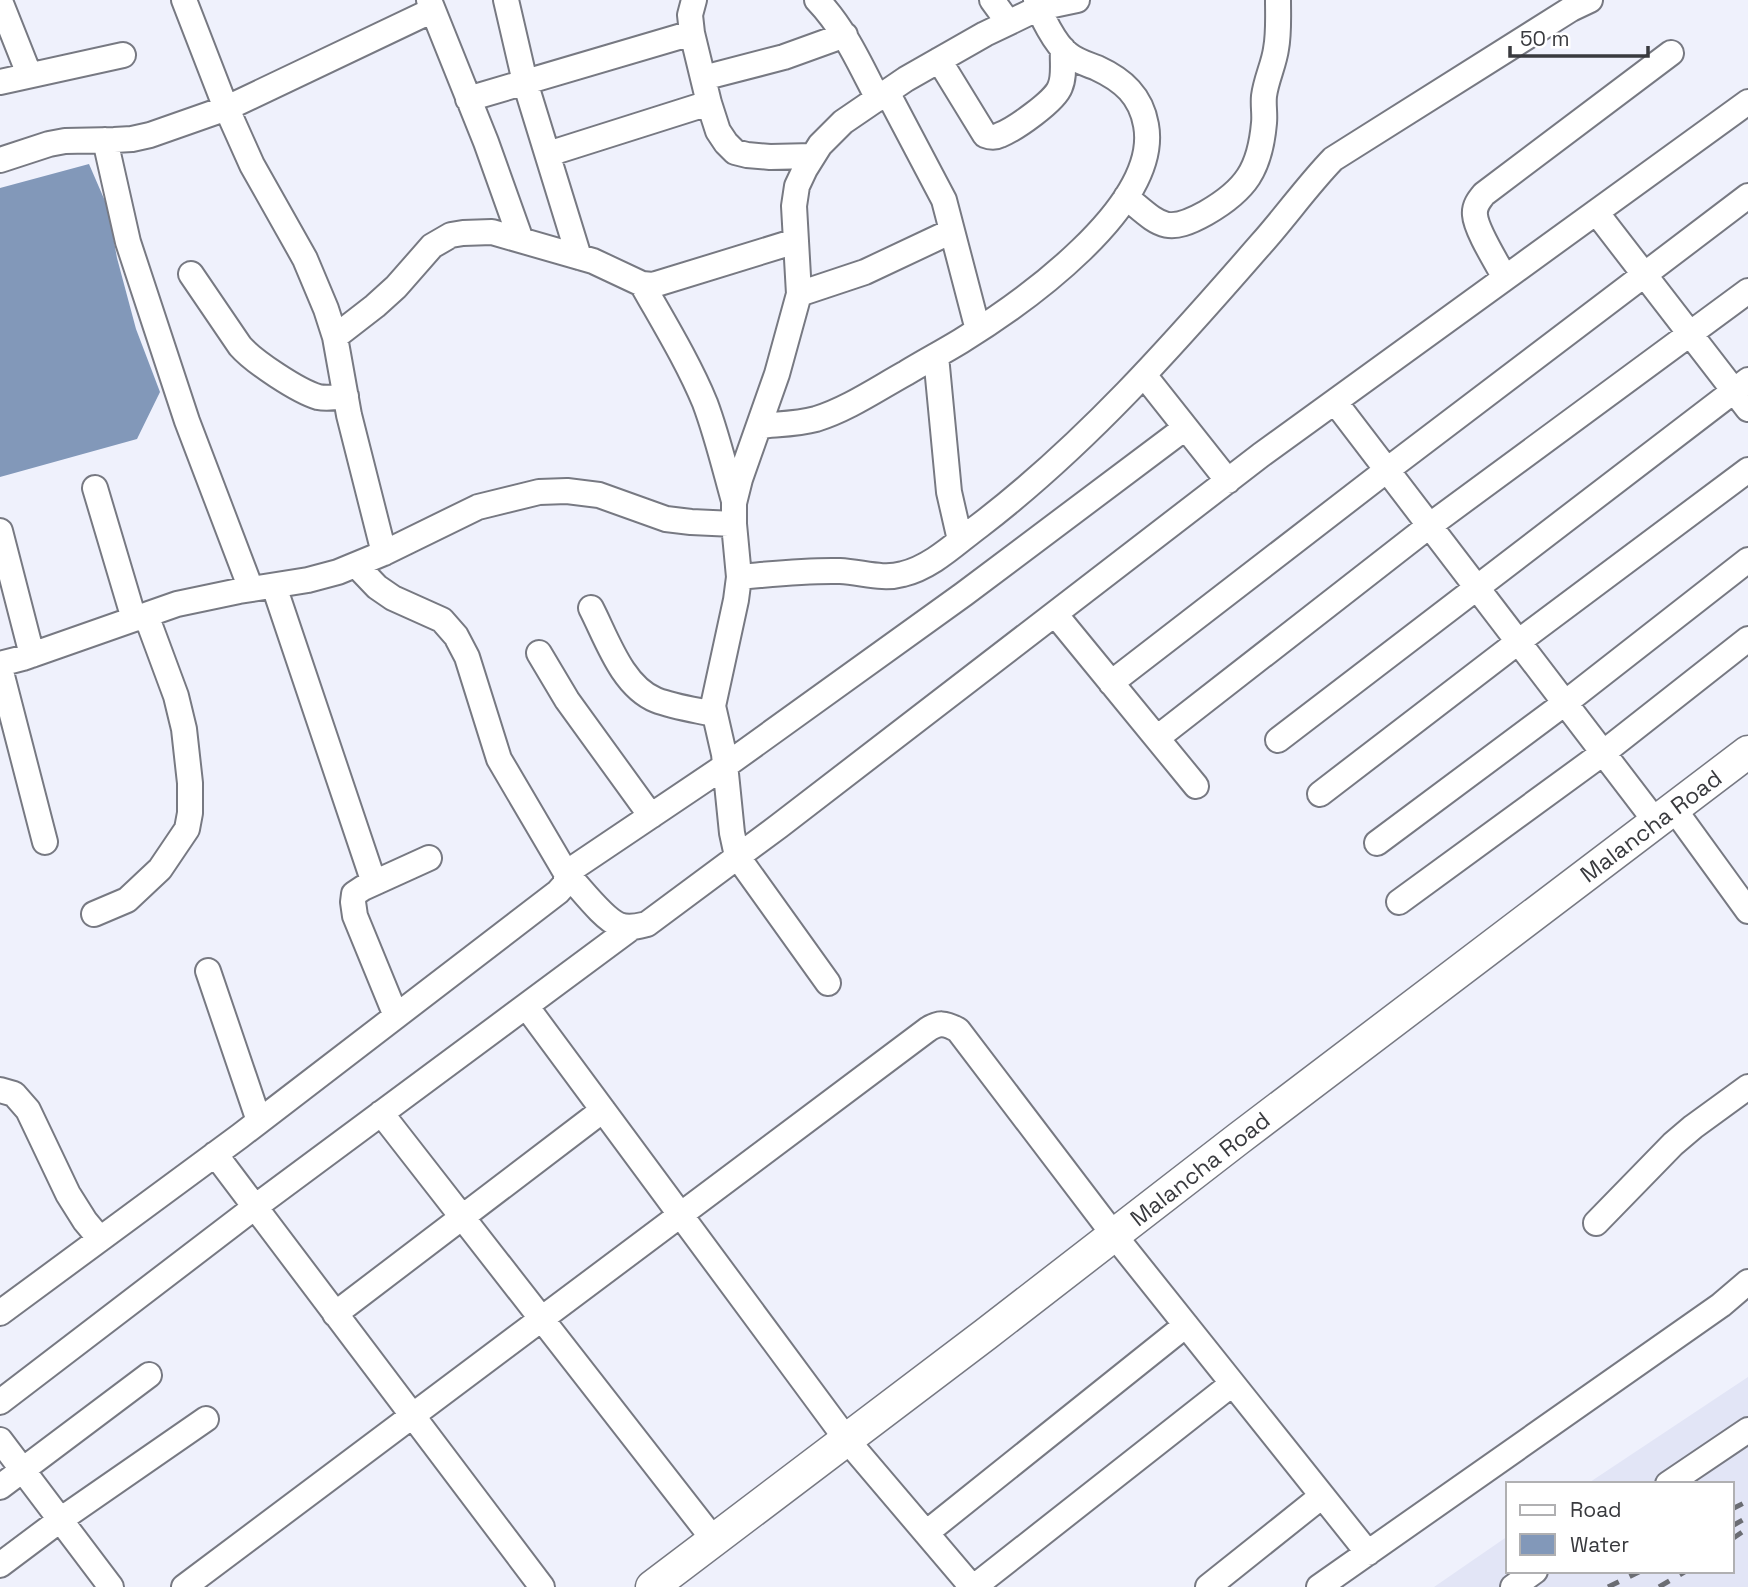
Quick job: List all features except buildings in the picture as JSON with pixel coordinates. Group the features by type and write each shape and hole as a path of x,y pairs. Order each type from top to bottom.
{"main road":[{"name":"Malancha Road","path":"652,1587 1748,752"}],"street":[{"path":"184,0 252,165 304,259 326,309 335,337 346,396 384,553"},
{"path":"506,0 525,82 579,257"},
{"path":"694,0 690,15 692,33 709,103 718,131 726,142 735,152 747,155 813,156"},
{"path":"817,0 845,35 944,200 978,330"},
{"path":"992,0 1008,22"},
{"path":"734,513 740,479 777,374 799,294 794,206 797,186 820,145 843,122 882,95 1038,4 1077,0"},
{"path":"1126,197 1154,220 1165,226 1175,227 1190,222 1222,204 1240,189 1258,159 1264,121 1264,95 1276,49 1278,0"},
{"path":"1548,0 1581,5"},
{"path":"0,1 29,74"},
{"path":"759,426 817,419 855,402 936,356 1025,297 1078,254 1117,212 1133,187 1145,157 1148,140 1141,109 1124,83 1066,53 1055,38 1038,4"},
{"path":"0,160 65,141 132,139 150,135 227,108 431,5 486,142 521,240"},
{"path":"739,577 801,571 842,571 880,577 901,575 927,563 1019,496 1126,395 1263,242 1333,159 1581,5"},
{"path":"468,99 692,33"},
{"path":"703,78 785,57 845,35"},
{"path":"939,60 985,135 991,137 1001,135 1039,111 1057,95 1062,85 1063,49"},
{"path":"1505,278 1479,228 1475,215 1477,202 1671,53"},
{"path":"0,82 123,55"},
{"path":"0,1402 255,1207 631,928 647,923 737,856 1228,481 1748,102"},
{"path":"548,154 709,103"},
{"path":"105,140 128,242 187,421 263,587 374,883"},
{"path":"1111,683 1748,195"},
{"path":"1278,740 1477,587 1743,393 1690,335 1596,212"},
{"path":"799,294 865,272 952,231"},
{"path":"335,337 396,287 432,246 451,235 492,232 593,261 642,284 653,285 796,242"},
{"path":"191,274 249,357 315,396 346,396"},
{"path":"642,284 681,354 710,416 734,513 739,577 713,706 725,766 737,856 828,983"},
{"path":"1157,738 1429,526 1748,291"},
{"path":"936,356 949,492 960,540"},
{"path":"1143,375 1228,481"},
{"path":"1335,402 1603,753 1665,815 1748,911"},
{"path":"566,873 725,766 964,594 1185,428"},
{"path":"1320,794 1748,470"},
{"path":"94,914 127,900 160,869 187,829 190,813 190,783 184,729 176,696 140,617 95,488"},
{"path":"45,842 0,666 177,604 328,575 384,553 478,507 539,492 567,491 599,495 666,519 691,522 734,513"},
{"path":"0,531 32,655"},
{"path":"1377,844 1565,703 1748,560"},
{"path":"356,565 377,587 393,598 442,621 456,636 467,657 499,759 566,873 604,914 618,925 631,928"},
{"path":"591,608 624,672 638,690 656,700 715,714"},
{"path":"1055,614 1196,786"},
{"path":"1399,902 1603,753 1748,639"},
{"path":"539,653 561,691 651,816"},
{"path":"396,1016 355,916 353,902 355,894 363,888 429,858"},
{"path":"0,1312 259,1121 558,892 566,883 566,873"},
{"path":"208,971 259,1121"},
{"path":"526,1006 847,1440 973,1587 1232,1384"},
{"path":"184,1587 936,1024 947,1024 958,1030 1114,1235 1368,1553"},
{"path":"1596,1223 1673,1144 1748,1087"},
{"path":"0,1090 14,1094 29,1110 68,1194 100,1239"},
{"path":"335,1314 603,1110"},
{"path":"382,1113 714,1540"},
{"path":"215,1154 542,1587"},
{"path":"1319,1587 1721,1305 1748,1282"},
{"path":"926,1533 1186,1325"},
{"path":"0,1487 149,1374"},
{"path":"0,1564 206,1419"},
{"path":"1671,1482 1748,1430"},
{"path":"0,1440 111,1587"},
{"path":"1208,1587 1322,1496"},
{"path":"1513,1587 1532,1573"}],"shaded area":[{"path":"1748,1377 1748,1587 1434,1587 1506,1537 1506,1573 1734,1573 1734,1482 1590,1482"}],"water":[{"path":"89,164 108,208 117,258 136,329 160,392 137,439 0,477 0,188"}],"railway":[{"path":"1734,1508 1748,1501"},
{"path":"1734,1525 1748,1517"},
{"path":"1734,1538 1748,1528"},
{"path":"1608,1587 1637,1573"},
{"path":"1659,1587 1683,1573"}]}
